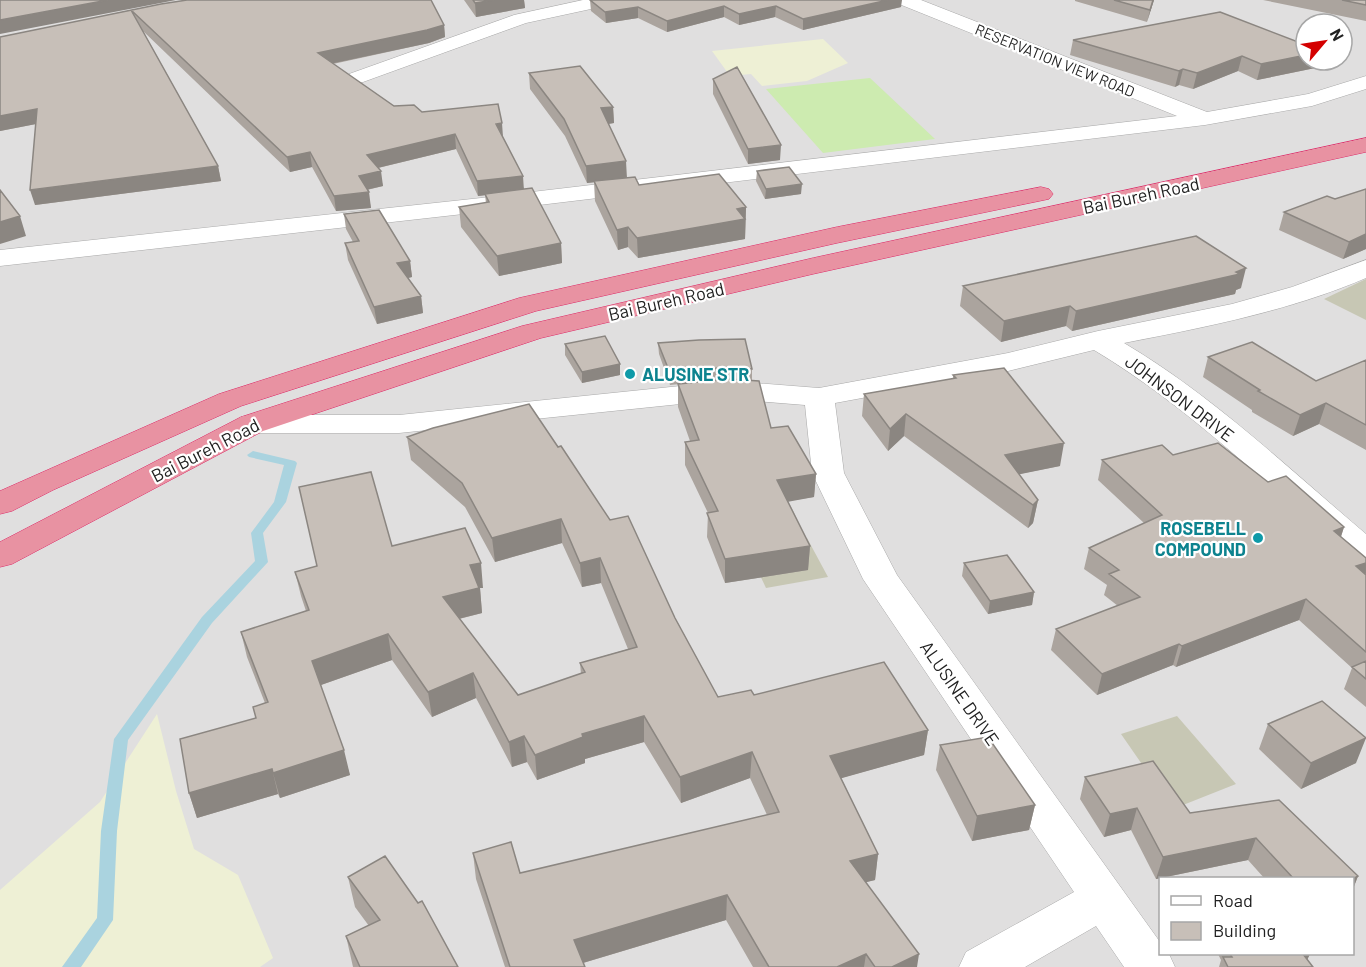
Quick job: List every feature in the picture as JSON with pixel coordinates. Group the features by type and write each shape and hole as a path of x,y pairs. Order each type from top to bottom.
{"highway":[{"name":"Bai Bureh Road","path":"0,504 40,483 230,400 529,304 837,235 1366,127"},
{"name":"Bai Bureh Road","path":"0,556 252,424 532,332 813,266 1366,145"}],"street":[{"path":"356,78 521,19 608,0"},
{"name":"RESERVATION VIEW ROAD","path":"905,0 1204,119"},
{"path":"0,258 492,204 1204,119 1312,100 1366,82"},
{"path":"252,424 399,424 729,390 819,397 1008,362 1098,340 1226,315 1333,284 1366,268"},
{"name":"JOHNSON DRIVE","path":"1098,340 1147,369 1366,552"},
{"name":"ALUSINE DRIVE","path":"819,397 828,473 881,579 1151,967"},
{"path":"983,967 1102,899"}],"shaded area":[{"path":"0,0 1366,0 1366,967 0,967"},
{"path":"823,39 848,63 807,81 762,86 751,74 730,76 712,51"},
{"path":"1366,279 1366,320 1324,299"},
{"path":"807,538 828,577 766,588 747,548"},
{"path":"157,714 176,791 194,849 238,875 273,958 260,967 0,967 0,890 100,802"},
{"path":"1177,716 1236,784 1173,809 1121,734"}],"green space":[{"path":"870,78 935,139 823,153 766,89"}],"building":[{"path":"0,0 108,0 0,20"},
{"path":"187,0 431,0 444,25 318,53 394,106 414,105 422,112 498,104 502,123 496,124 523,176 477,181 455,134 367,155 381,171 359,176 369,192 334,196 310,152 287,157 131,10"},
{"path":"473,0 494,0 475,3"},
{"path":"590,0 888,0 803,19 776,6 739,14 724,6 667,21 638,7 605,12"},
{"path":"1114,0 1153,0 1150,10"},
{"path":"1342,0 1366,0 1366,5"},
{"path":"131,10 218,166 30,190 37,109 0,116 0,37"},
{"path":"1220,12 1294,40 1294,57 1261,64 1242,56 1197,73 1183,69 1179,71 1073,40"},
{"path":"580,66 613,107 601,108 626,161 586,166 564,119 529,73"},
{"path":"737,67 781,145 748,149 713,79"},
{"path":"789,167 802,184 766,189 757,171"},
{"path":"719,174 746,207 737,209 745,219 637,238 628,227 617,230 594,181 635,177 639,185"},
{"path":"532,188 561,243 497,256 459,207 489,202 485,194"},
{"path":"1366,189 1366,234 1349,242 1284,212 1327,196 1335,199"},
{"path":"0,190 20,216 0,222"},
{"path":"379,210 410,261 397,263 421,296 374,307 345,243 359,241 344,214"},
{"path":"1196,236 1246,268 1236,272 1240,274 1076,311 1070,306 1004,321 963,286"},
{"path":"605,336 620,364 582,372 565,344"},
{"path":"745,339 752,369 729,367 670,373 658,343 699,340"},
{"path":"1252,342 1316,381 1366,360 1366,425 1326,403 1300,415 1258,391 1260,390 1208,357"},
{"path":"1004,368 1064,443 1005,455 1038,500 1033,505 906,414 890,429 864,394 956,378 953,375"},
{"path":"730,379 759,381 771,428 788,426 816,474 777,480 810,546 725,559 707,513 718,511 685,442 699,440 678,384"},
{"path":"529,404 558,447 561,446 610,520 628,516 675,618 718,697 751,690 754,695 884,662 928,730 830,756 878,854 850,861 919,954 892,967 875,967 866,954 837,967 769,967 727,895 574,940 585,967 510,967 473,853 511,842 520,873 779,812 752,752 680,777 644,716 582,734 583,737 535,755 524,736 509,742 473,673 428,692 388,634 312,661 344,750 273,773 272,769 189,793 180,739 256,718 253,707 268,702 241,632 309,610 295,572 317,566 299,487 371,472 392,546 465,528 481,563 470,565 479,588 443,597 518,695 585,672 580,663 637,647 600,558 580,563 561,519 492,538 462,483 407,437 433,428"},
{"path":"1218,443 1268,482 1286,476 1344,527 1334,531 1366,558 1366,563 1356,566 1366,575 1366,652 1306,599 1102,674 1056,629 1140,597 1109,574 1119,570 1089,548 1162,515 1102,460 1162,445 1173,455"},
{"path":"1007,555 1034,592 990,601 964,563"},
{"path":"1366,661 1366,679 1352,667"},
{"path":"1322,701 1366,738 1311,763 1268,724"},
{"path":"988,737 1035,805 977,816 940,745"},
{"path":"1153,761 1190,813 1279,800 1358,876 1354,878 1292,877 1256,838 1163,857 1137,808 1110,814 1085,777"},
{"path":"385,856 418,903 422,901 458,967 360,967 346,936 380,920 348,877"},
{"path":"1231,955 1304,955 1313,967 1228,967 1223,957 1232,957"}],"waterway":[{"path":"71,967 105,920 109,831 121,739 207,620 262,562 257,533 280,502 291,463 253,455"}],"place":[{"name":"ALUSINE STR","path":"630,374"},
{"name":"ROSEBELL COMPOUND","path":"1258,538"}]}
